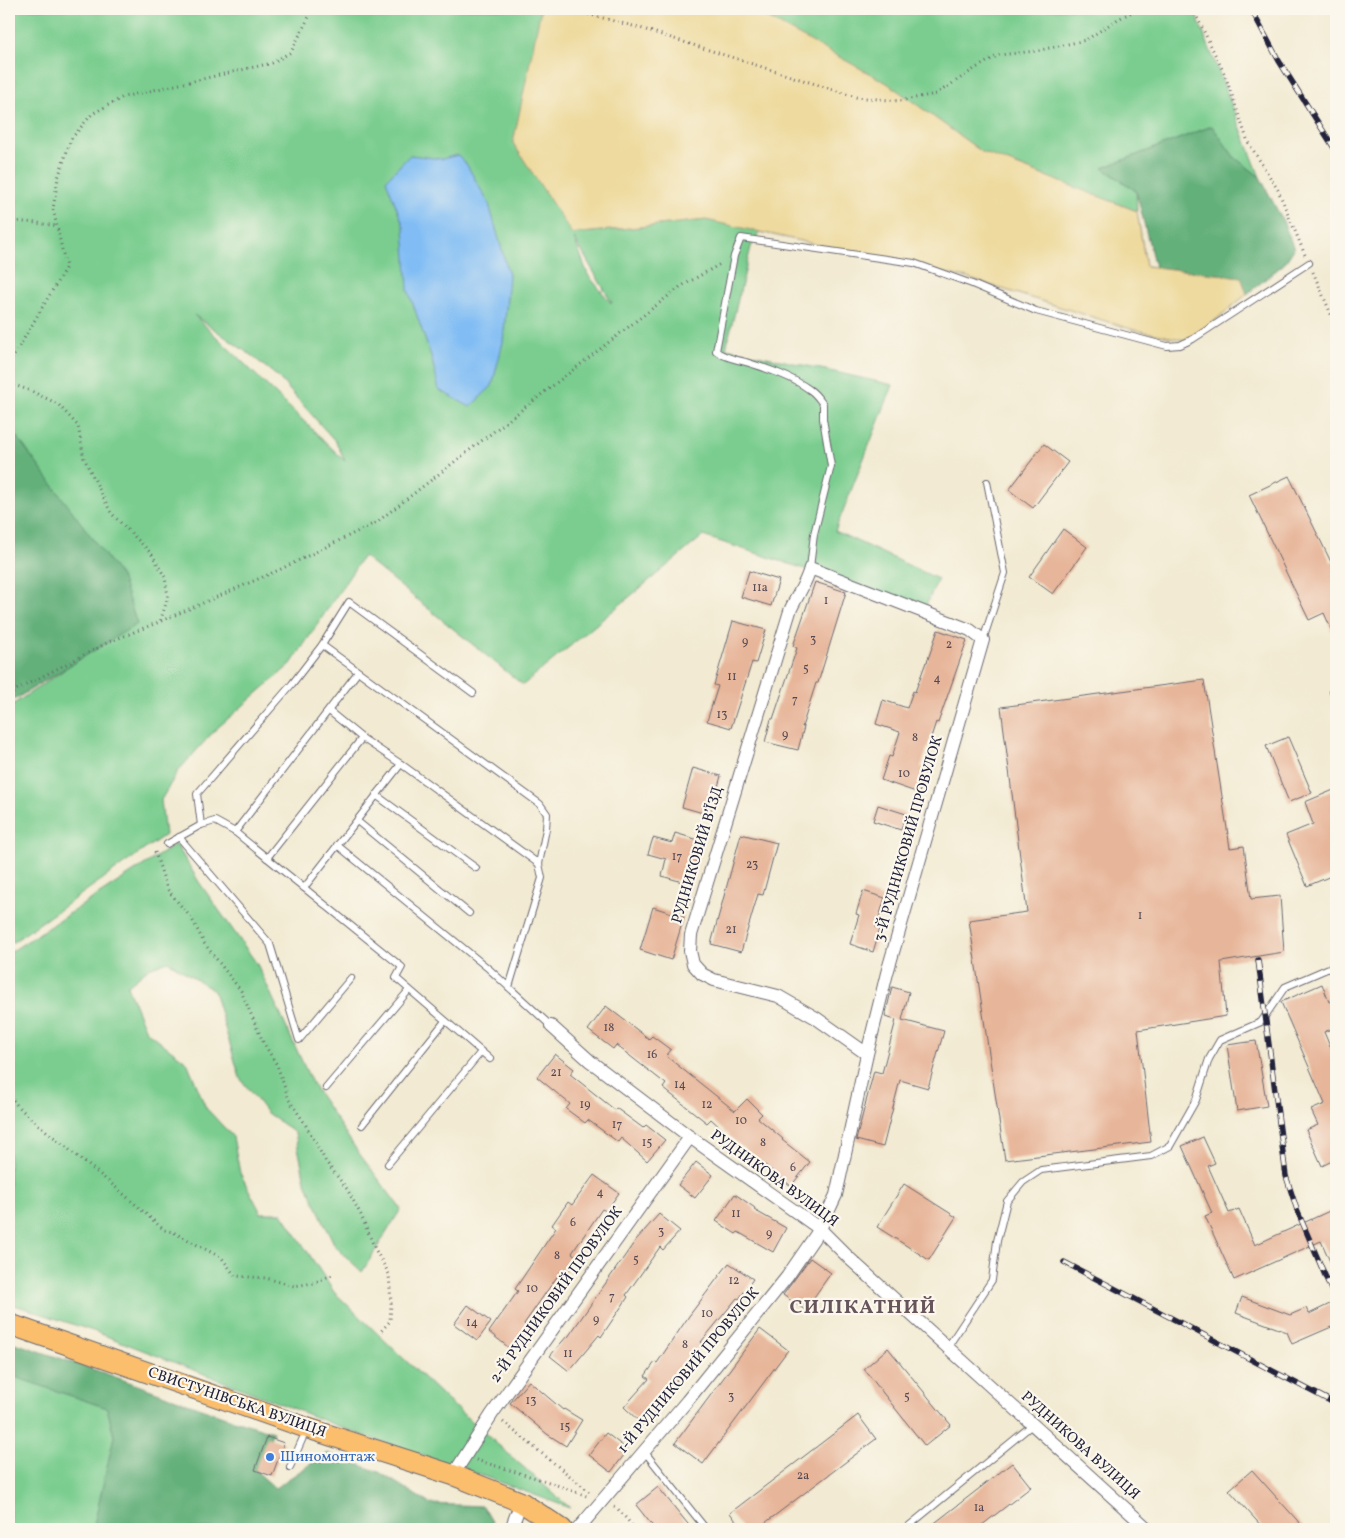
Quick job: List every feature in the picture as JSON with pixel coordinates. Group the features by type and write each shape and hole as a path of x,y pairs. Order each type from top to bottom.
{"main road":[{"name":"СВИСТУНІВСЬКА ВУЛИЦЯ","path":"9,1324 307,1428 453,1474 521,1502 562,1529"}],"street":[{"path":"810,568 970,630 984,640"},
{"name":"РУДНИКОВИЙ В’ЇЗД","path":"810,568 787,620 691,935 690,951 693,964 702,974 714,980 778,996 816,1018 867,1054"},
{"name":"3-Й РУДНИКОВИЙ ПРОВУЛОК","path":"820,1229 836,1195 867,1054 890,964 984,640"},
{"name":"РУДНИКОВА ВУЛИЦЯ","path":"551,1026 590,1062 690,1137 820,1229 947,1348 1148,1529"},
{"name":"2-Й РУДНИКОВИЙ ПРОВУЛОК","path":"453,1474 492,1414 690,1137"},
{"name":"1-Й РУДНИКОВИЙ ПРОВУЛОК","path":"578,1529 787,1277 820,1229"},
{"path":"511,1529 521,1502"}],"lane":[{"path":"810,568 814,534 831,466 823,419 823,404 810,390 785,376 737,359 723,357 716,352 734,256 741,238 914,263 972,284 1036,311 1167,346 1180,345 1193,339 1309,263"},
{"path":"984,640 1005,573 986,482"},
{"path":"201,825 197,794 292,684 322,645 349,602 473,693"},
{"path":"322,645 540,804 547,814 539,864 542,878 508,987"},
{"path":"235,832 358,672"},
{"path":"1333,692 1336,700"},
{"path":"329,711 362,738 539,864"},
{"path":"267,858 362,738"},
{"path":"304,888 401,764"},
{"path":"376,796 476,868"},
{"path":"167,844 201,825 215,821 235,832 402,967 396,978 490,1059"},
{"path":"356,821 469,912"},
{"path":"179,837 270,944 299,1040 351,978"},
{"path":"337,845 489,969 551,1026"},
{"path":"947,1348 992,1280 997,1241 1007,1201 1023,1182 1040,1170 1151,1156 1170,1146 1196,1100 1209,1059 1220,1040 1261,1022 1285,987 1336,966"},
{"path":"326,1088 409,990"},
{"path":"362,1125 445,1021"},
{"path":"388,1164 481,1052"},
{"path":"905,1529 1032,1424"},
{"path":"290,1466 307,1428"},
{"path":"644,1451 706,1529"}],"path":[{"path":"9,364 66,268 53,209 58,178 71,139 92,114 123,96 272,63 291,52 313,9"},
{"path":"569,9 640,28 856,97 899,101 936,94 999,55 1036,51 1086,40 1118,19 1138,9"},
{"path":"1193,9 1225,75 1248,142 1278,190 1336,326"},
{"path":"9,222 57,226"},
{"path":"9,696 16,690 109,642 279,570 377,522 680,287 734,256"},
{"path":"9,383 58,404 78,426 84,458 110,513 151,553 165,577 168,597 159,622"},
{"path":"155,852 167,889 192,919 204,943 241,991 263,1042 277,1066 289,1100 304,1122 326,1162 347,1189 389,1274 390,1321 381,1331"},
{"path":"9,1091 14,1102 29,1117 119,1190 164,1230 172,1232 222,1258 235,1276 266,1278 294,1286 313,1283 332,1275"},
{"path":"492,1414 601,1502"},
{"path":"464,1457 546,1481 618,1509 635,1529"}],"green space":[{"path":"9,9 541,9 572,234 706,220 760,231 751,247 726,348 893,385 835,531 938,579 925,608 703,536 523,685 363,556 291,664 215,730 178,771 161,800 165,835 9,945 9,707 64,670 91,612 9,614","holes":["574,238 612,303 588,275","194,315 278,377 336,442 345,461"]},
{"path":"749,9 1194,9 1260,177 1234,157 1212,126 1103,168 1136,191 1137,211 982,152 887,83"},
{"path":"1212,126 1234,157 1260,177 1284,223 1294,249 1284,264 1247,294 1241,277 1155,267 1136,191 1103,168"},
{"path":"9,426 121,577 137,624 9,703"},
{"path":"176,844 199,882 257,964 313,1085 358,1152 401,1209 362,1272 335,1246 305,1181 295,1133 267,1113 240,1078 214,991 168,961 149,968 127,986 146,1031 187,1062 206,1108 233,1137 240,1173 261,1213 282,1213 334,1292 447,1400 570,1508 469,1471 356,1433 96,1332 9,1303 9,953"},
{"path":"9,1341 273,1432 255,1470 275,1488 327,1453 379,1472 430,1504 483,1506 494,1525 490,1529 93,1529 114,1436 107,1408 9,1375"},
{"path":"9,1369 107,1407 114,1436 100,1529 9,1529"}],"sand":[{"path":"541,9 751,9 887,83 982,152 1137,211 1146,266 1241,277 1247,294 1190,341 1131,329 967,278 706,220 572,234 513,143"}],"water":[{"path":"410,155 442,159 458,155 467,165 489,204 509,275 503,342 492,386 470,407 439,390 431,356 408,290 404,227 386,180"}],"building":[{"path":"1044,444 1068,462 1033,508 1009,490"},
{"path":"1289,476 1331,562 1336,560 1336,640 1324,613 1309,620 1249,495"},
{"path":"1063,529 1087,547 1053,594 1029,577"},
{"path":"749,571 779,580 771,606 741,597"},
{"path":"815,582 846,592 818,683 816,683 802,727 804,727 798,750 765,742 771,719 773,719 797,648 793,646"},
{"path":"733,621 766,630 756,663 752,662 731,728 707,721 718,686 714,685"},
{"path":"938,630 967,640 921,767 927,769 919,793 881,780 889,756 892,757 900,732 876,724 883,700 907,708 927,662"},
{"path":"1204,680 1230,848 1244,846 1251,899 1280,896 1284,952 1221,962 1226,1016 1138,1030 1151,1142 1005,1160 969,920 1027,912 1001,707"},
{"path":"1288,737 1312,793 1289,802 1266,746"},
{"path":"693,768 721,776 710,815 682,807"},
{"path":"1336,789 1336,874 1307,886 1286,835 1313,824 1305,802"},
{"path":"878,805 906,814 901,830 873,821"},
{"path":"675,833 702,841 689,884 662,876 666,859 648,854 653,838 672,843"},
{"path":"741,834 777,843 763,895 758,894 741,952 711,944"},
{"path":"863,891 885,898 876,928 880,929 873,952 850,944 859,915 856,914"},
{"path":"653,907 684,917 671,960 640,950"},
{"path":"1322,984 1329,1002 1336,999 1336,1027 1324,1032 1336,1061 1336,1159 1322,1166 1306,1130 1318,1125 1311,1110 1325,1104 1281,1002"},
{"path":"892,987 909,992 902,1020 944,1031 928,1088 900,1080 883,1147 856,1140 874,1071 882,1073 896,1020 885,1017"},
{"path":"606,1006 649,1039 652,1036 671,1050 666,1056 735,1111 747,1099 762,1114 758,1118 810,1162 791,1186 736,1142 711,1119 707,1123 663,1088 666,1084 616,1045 613,1049 588,1030"},
{"path":"1256,1041 1267,1106 1237,1111 1227,1045"},
{"path":"555,1054 574,1069 570,1074 615,1110 616,1108 643,1128 646,1125 665,1140 647,1161 621,1138 618,1142 588,1120 585,1123 566,1109 570,1104 537,1077"},
{"path":"1203,1137 1215,1163 1208,1166 1229,1213 1239,1209 1255,1245 1336,1208 1336,1275 1321,1241 1234,1280 1205,1216 1212,1213 1182,1146"},
{"path":"696,1162 713,1175 695,1198 678,1185"},
{"path":"594,1175 619,1193 606,1211 602,1209 572,1253 576,1256 565,1273 561,1271 524,1324 529,1328 513,1351 489,1332 518,1291 515,1289 556,1228 552,1225 568,1202 572,1205"},
{"path":"904,1184 956,1217 929,1260 877,1227"},
{"path":"735,1194 755,1208 754,1210 786,1228 773,1252 738,1232 736,1234 716,1221"},
{"path":"659,1214 680,1231 663,1250 660,1247 626,1295 628,1297 601,1337 599,1335 569,1371 550,1356 568,1337 636,1240"},
{"path":"810,1258 831,1273 805,1310 783,1295"},
{"path":"729,1263 753,1279 739,1299 737,1298 701,1342 703,1343 654,1413 643,1425 624,1407 649,1379 645,1376 655,1362 657,1363"},
{"path":"1242,1297 1290,1315 1306,1308 1309,1314 1336,1301 1336,1325 1292,1344 1287,1332 1236,1313"},
{"path":"468,1305 491,1322 477,1341 454,1324"},
{"path":"760,1329 788,1350 703,1464 675,1443"},
{"path":"888,1348 951,1425 925,1446 864,1369"},
{"path":"529,1381 563,1410 582,1420 566,1446 547,1434 510,1403"},
{"path":"858,1415 876,1439 757,1529 742,1529 730,1513"},
{"path":"606,1433 628,1450 611,1472 589,1455"},
{"name":"Шиномонтаж","path":"267,1437 284,1443 272,1476 255,1470"},
{"path":"1012,1463 1031,1487 977,1529 927,1529"},
{"path":"1252,1470 1305,1529 1264,1529 1229,1490"},
{"path":"658,1487 692,1529 655,1529 636,1505"}],"railway":[{"path":"1251,9 1279,61 1336,151"},
{"path":"1258,960 1286,1176 1297,1210 1336,1301"},
{"path":"1064,1262 1336,1404"}],"place":[{"name":"Шиномонтаж","path":"270,1457"}],"district":[{"name":"СИЛІКАТНИЙ","path":"863,1308"}]}
